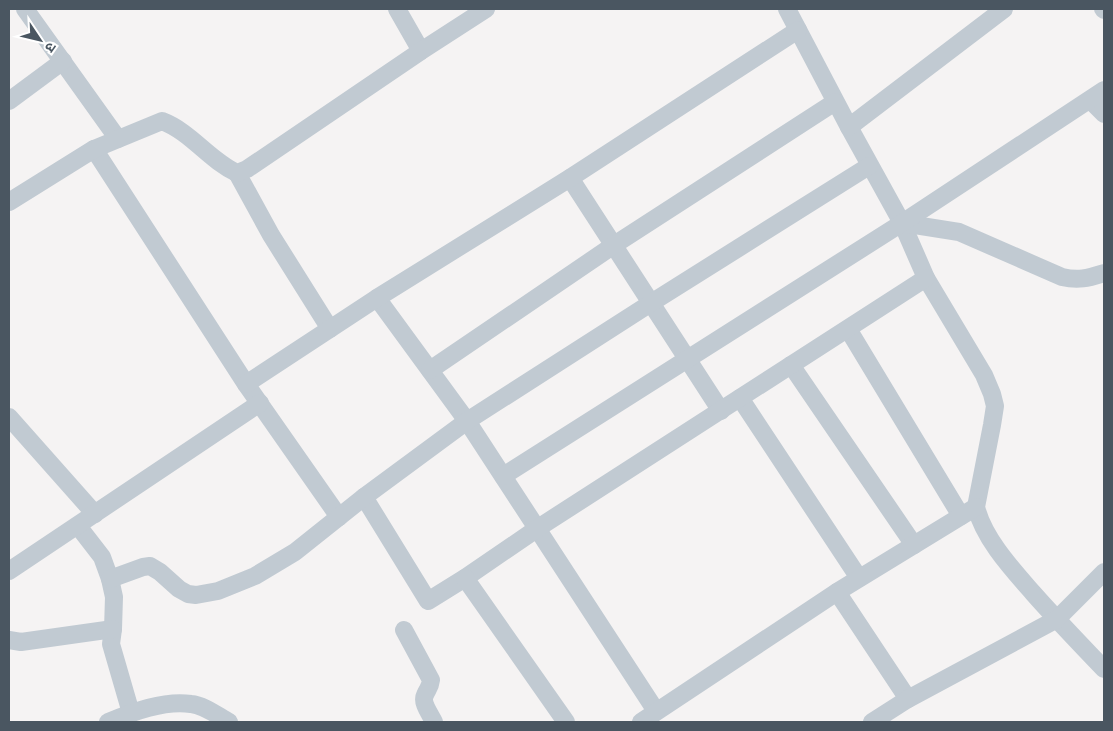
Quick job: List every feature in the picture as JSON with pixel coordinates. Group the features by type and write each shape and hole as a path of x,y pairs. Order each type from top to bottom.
{"street":[{"path":"25,9 118,139"},
{"path":"397,9 420,50"},
{"path":"237,173 247,169 420,50 486,9"},
{"path":"641,722 837,592 969,511 992,426 995,406 984,375 926,278 902,223 869,166 787,9"},
{"path":"849,127 1004,9"},
{"path":"246,384 377,298 570,178 798,30"},
{"path":"9,102 63,61"},
{"path":"503,476 902,223 1104,90"},
{"path":"1090,100 1104,114"},
{"path":"430,370 614,245 836,102"},
{"path":"9,202 94,149 162,121 175,126 226,168 237,173 271,235 330,329"},
{"path":"94,149 246,384 339,517"},
{"path":"110,578 150,566 188,594 206,594 255,576 296,552 339,517 468,421 869,166"},
{"path":"570,178 721,411"},
{"path":"902,223 959,232 1062,277 1075,280 1104,274"},
{"path":"364,498 428,601 926,278"},
{"path":"377,298 468,421 656,711"},
{"path":"848,329 969,511 979,520 1006,562 1057,620 1104,669"},
{"path":"791,365 914,545"},
{"path":"740,398 859,578"},
{"path":"9,571 260,404"},
{"path":"9,417 95,514"},
{"path":"78,526 102,557 110,578 114,597 111,644 130,713"},
{"path":"872,722 908,699 1057,620 1104,572"},
{"path":"465,578 566,722"},
{"path":"837,592 908,699"},
{"path":"9,640 21,642 113,629"},
{"path":"404,630 431,680 430,688 424,696 424,701 434,722"},
{"path":"108,722 130,713 159,705 192,704 229,722"}]}
